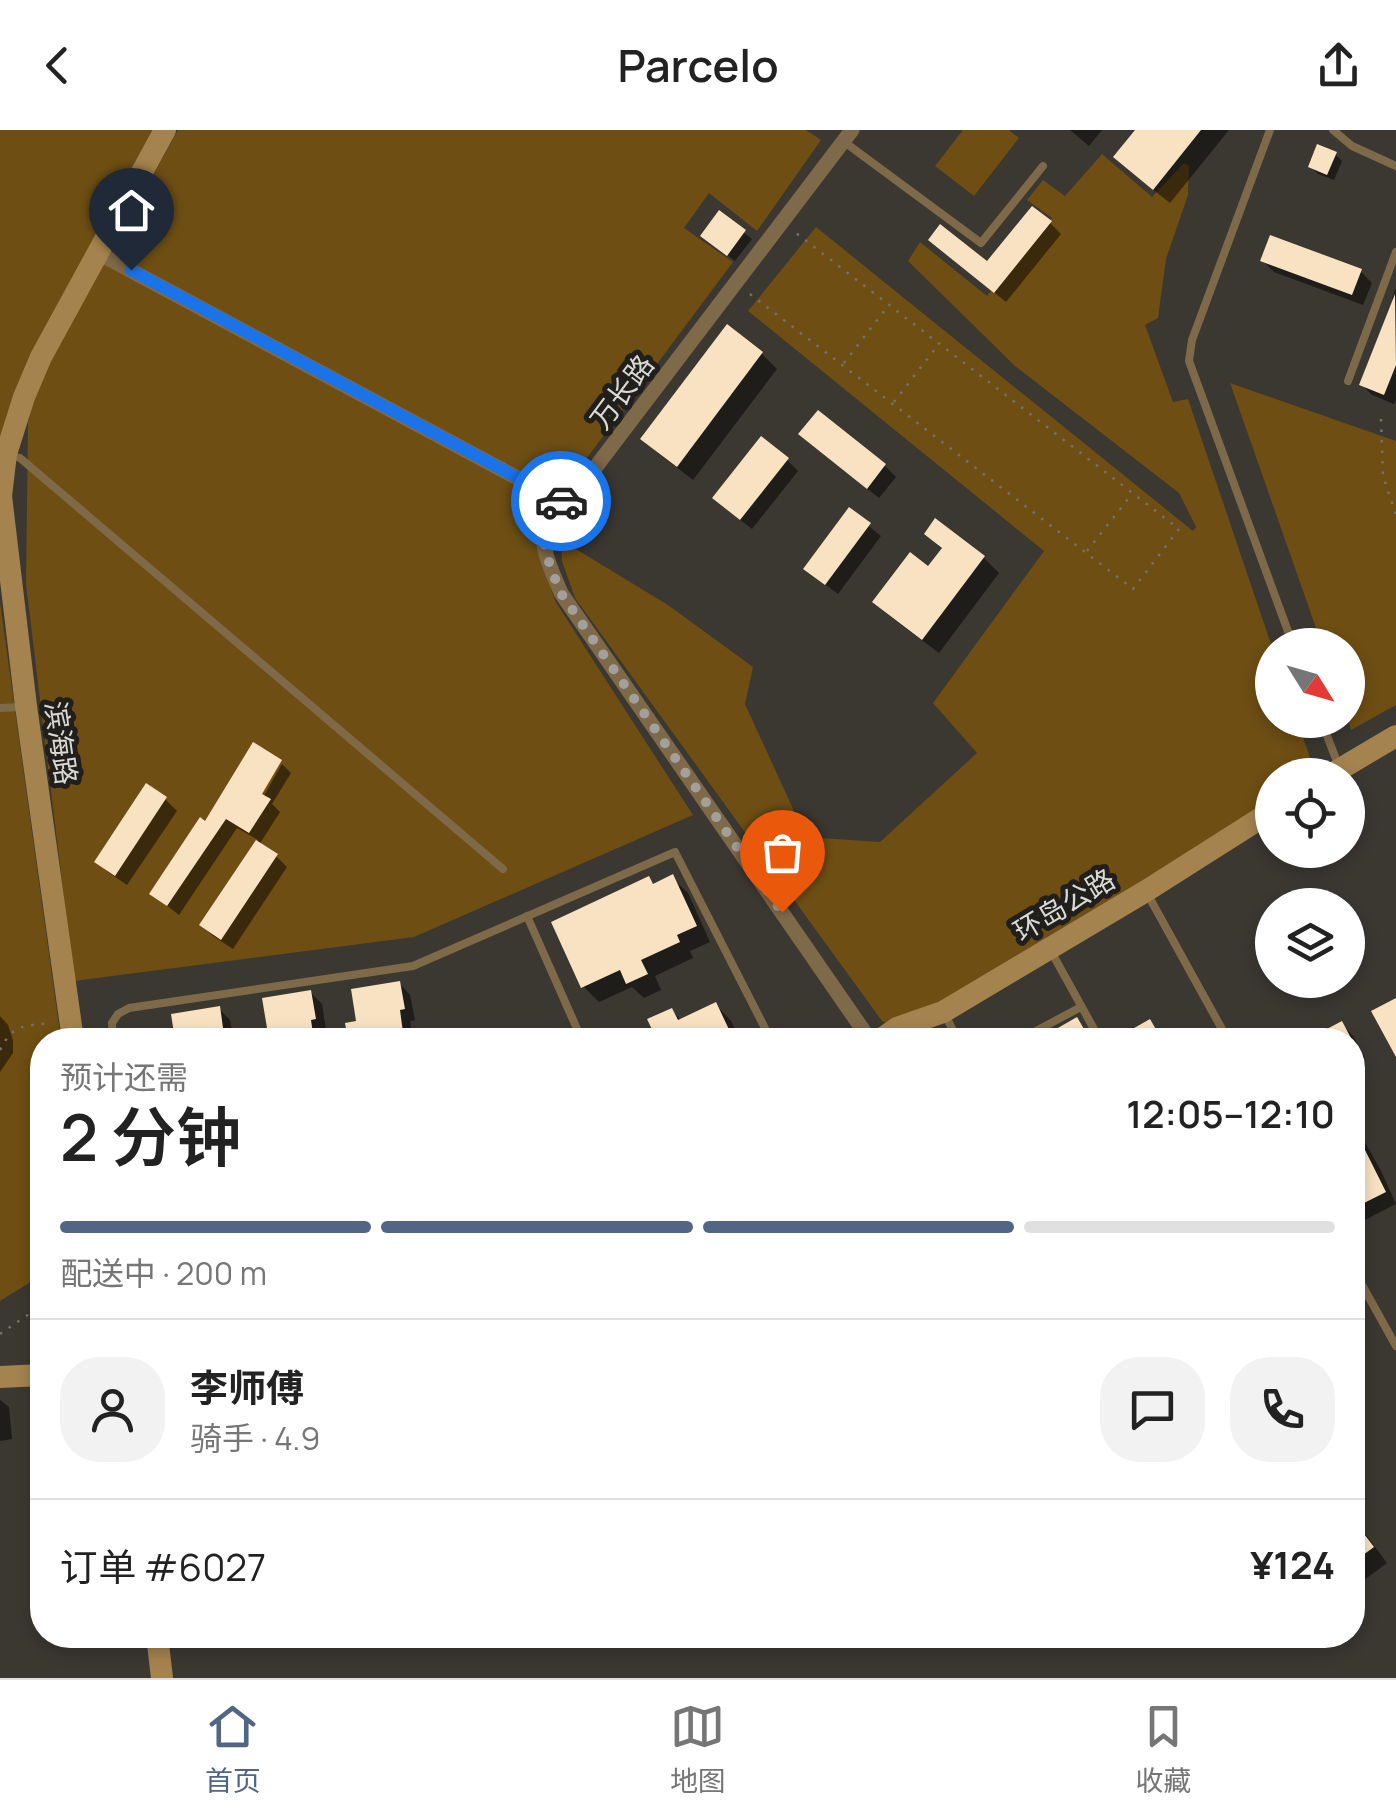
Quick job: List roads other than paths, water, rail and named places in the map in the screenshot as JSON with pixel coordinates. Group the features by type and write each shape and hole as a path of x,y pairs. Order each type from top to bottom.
{"main road":[{"name":"滨海路","path":"72,1028 6,592 3,452 41,357 165,130"},
{"path":"1358,758 1396,736"},
{"name":"环岛公路","path":"897,1028 943,1012 1255,822"},
{"path":"0,1377 30,1376"},
{"path":"159,1648 162,1678"}],"street":[{"path":"827,130 847,135"},
{"name":"万长路","path":"847,135 579,489 550,512 544,526 546,554 560,592 862,1028"},
{"path":"98,253 564,503"}],"lane":[{"path":"1270,130 1192,340 1189,361 1287,628"},
{"path":"1333,130 1352,146 1396,166"},
{"path":"847,135 981,243 1043,166"},
{"path":"1348,381 1391,279 1396,252"},
{"path":"3,452 20,458 503,870"},
{"path":"0,708 26,706"},
{"path":"112,1028 118,1014 129,1008 412,966 675,852 765,1028"},
{"path":"1146,891 1221,1028"},
{"path":"526,916 577,1028"},
{"path":"1050,949 1093,1028"},
{"path":"1042,1028 1082,1007"},
{"path":"943,1012 952,1028"},
{"path":"1365,1290 1396,1346"}]}
